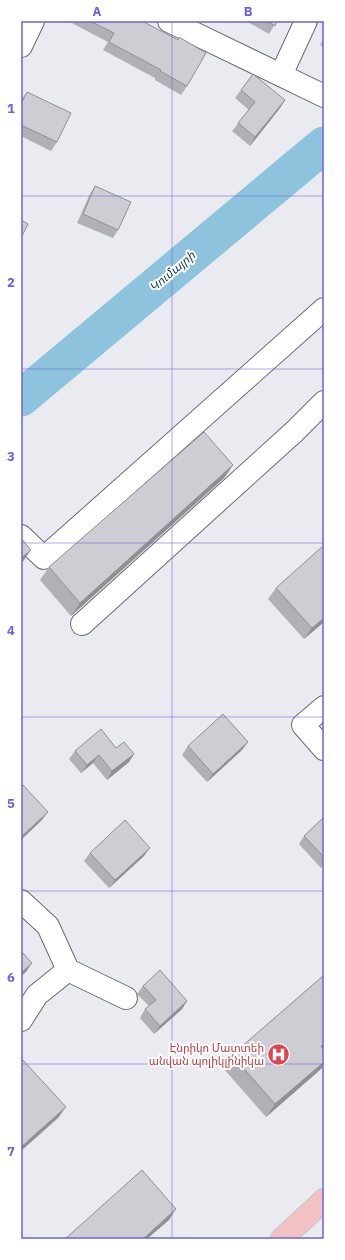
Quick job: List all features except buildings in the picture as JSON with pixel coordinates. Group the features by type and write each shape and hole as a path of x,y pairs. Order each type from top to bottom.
{"main road":[{"path":"282,1239 324,1200"}],"street":[{"path":"21,46 33,21"},
{"path":"169,21 324,96"},
{"path":"281,75 306,21"},
{"path":"21,536 44,558 324,309"},
{"path":"82,624 295,431 324,402"},
{"path":"324,707 303,726 324,749"},
{"path":"21,901 48,926 68,970 126,998"},
{"path":"21,1020 37,995 68,970"}],"waterway":[{"name":"Կումայրի","path":"21,398 324,145"}],"place":[{"name":"Էնրիկո Մատտեի անվան պոլիկլինիկա","path":"279,1054"}]}
